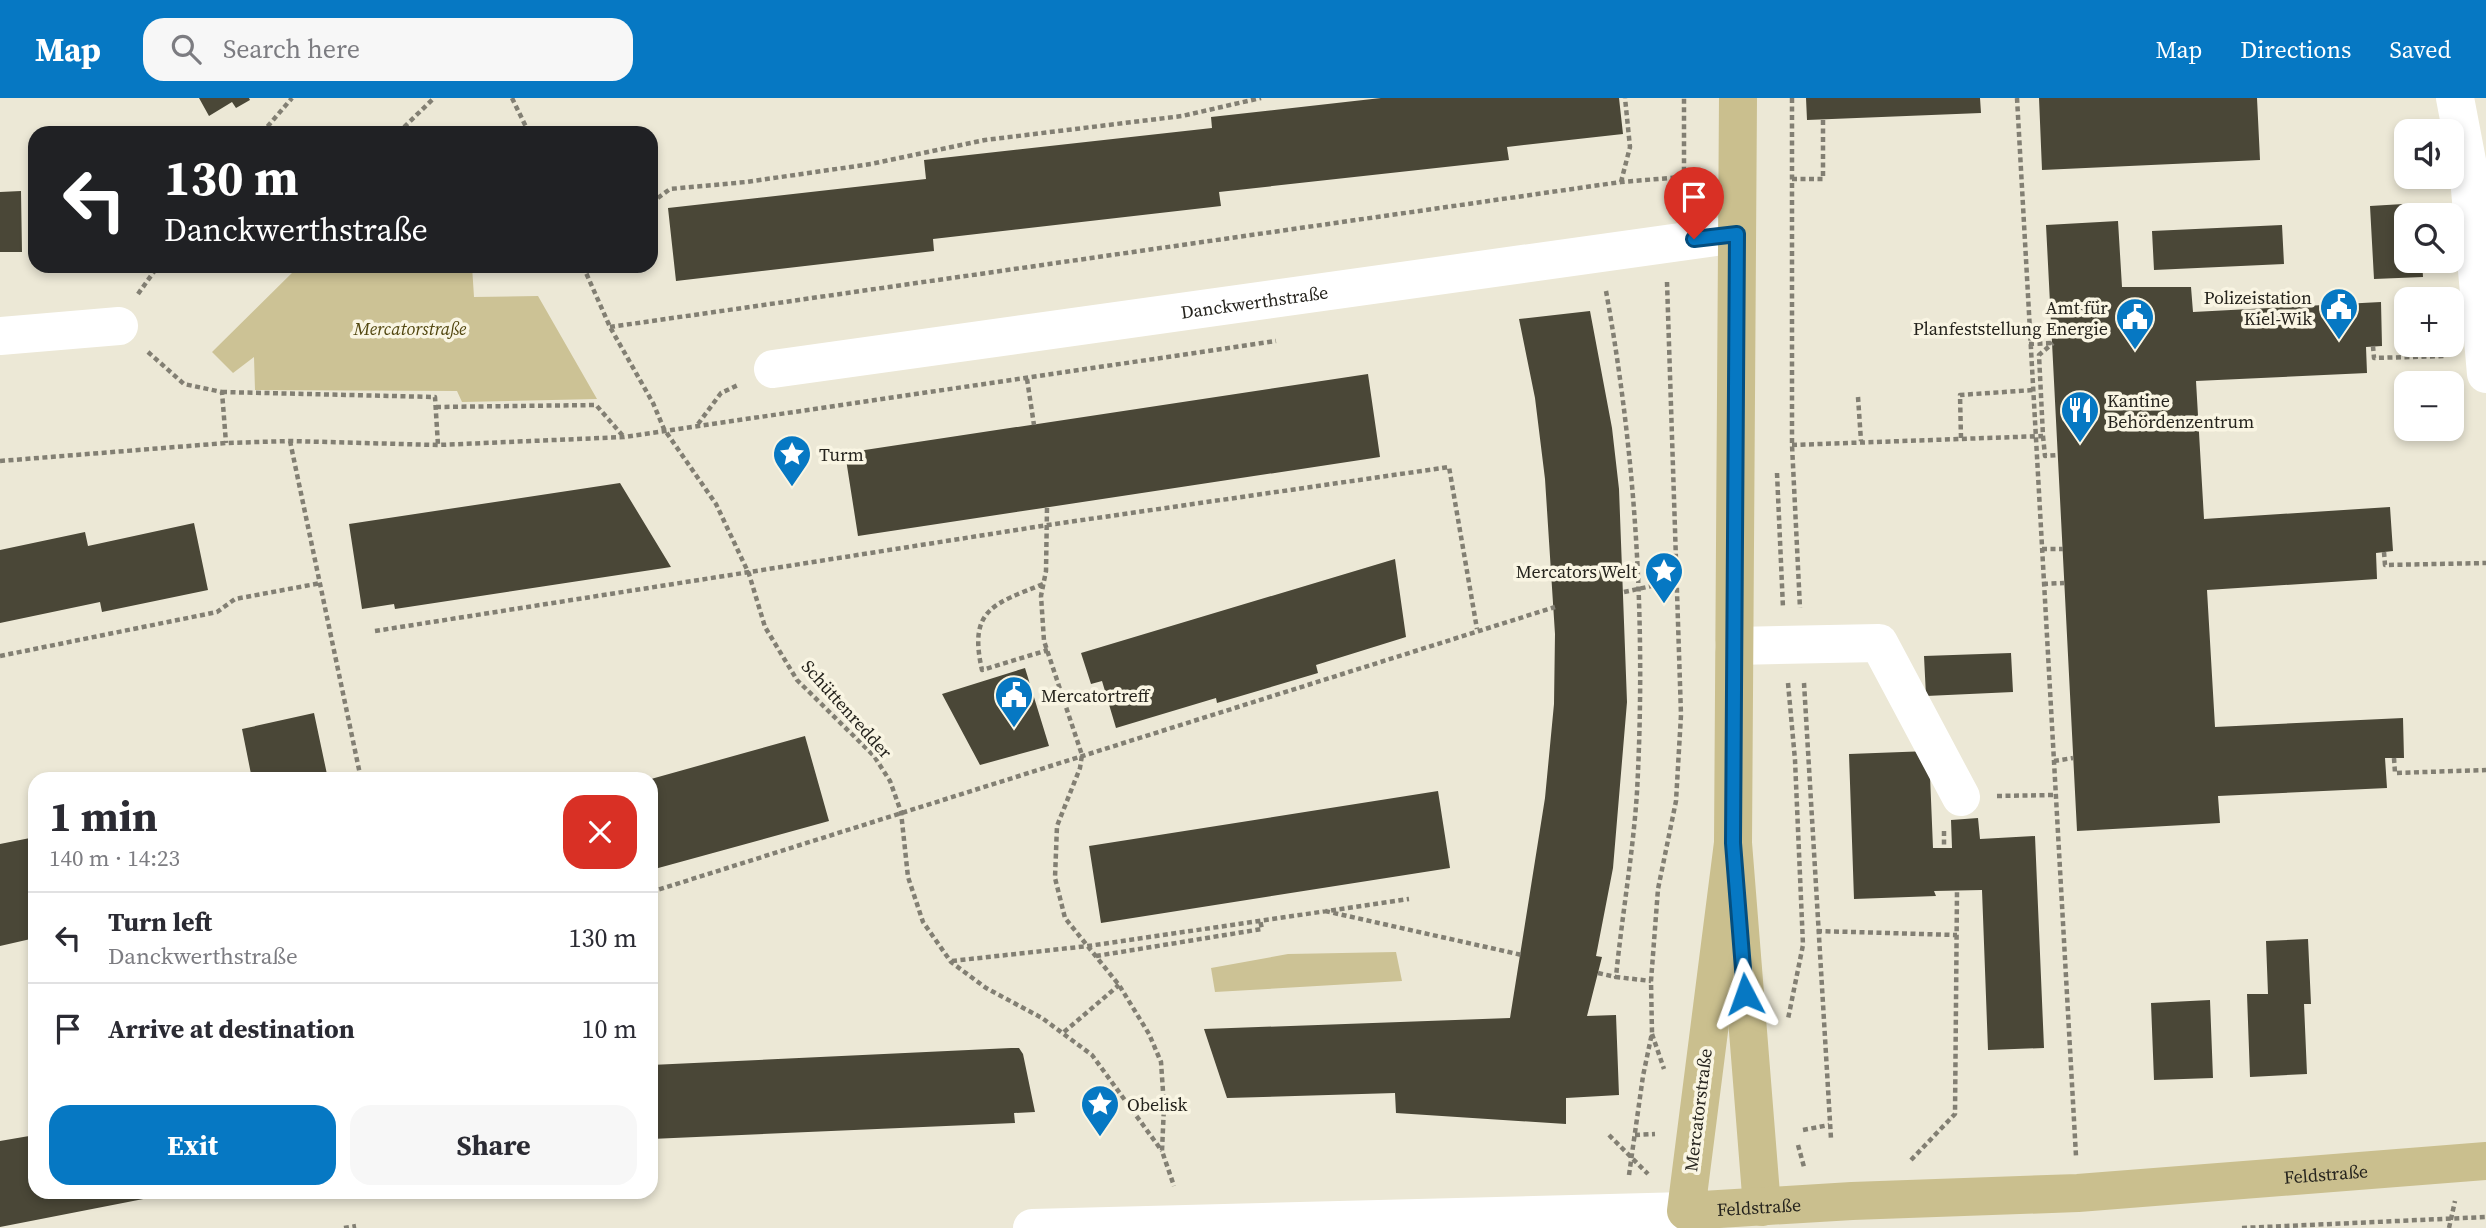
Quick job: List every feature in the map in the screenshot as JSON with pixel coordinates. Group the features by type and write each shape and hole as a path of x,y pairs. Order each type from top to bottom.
{"main road":[{"name":"Mercatorstraße","path":"1738,98 1733,843 1761,1217"},
{"name":"Mercatorstraße","path":"1684,1220 1733,843"},
{"name":"Feldstraße","path":"1684,1220 1761,1217 2486,1161"}],"street":[{"path":"2455,98 2468,166 2485,365"},
{"name":"Danckwerthstraße","path":"773,369 1737,234"},
{"path":"0,336 119,326"},
{"path":"1734,646 1879,643 1961,797"},
{"name":"Feldstraße","path":"1032,1228 1684,1220"}],"path":[{"path":"268,126 292,98"},
{"path":"405,126 434,98"},
{"path":"512,98 526,126"},
{"path":"658,198 670,189 746,182 871,164 985,140 1182,116 1261,98"},
{"path":"1621,183 1630,147 1625,98"},
{"path":"1633,1146 1652,1033 1651,981 1658,889 1676,801 1681,715 1667,282 1673,203 1682,177 1684,98"},
{"path":"2017,98 2078,1193"},
{"path":"1791,179 1823,179 1823,120"},
{"path":"610,327 1621,183 1682,177"},
{"name":"Schüttenredder","path":"586,273 610,327 653,403 663,429 716,504 750,574 765,627 797,680 874,757 890,781 901,812 908,877 923,922 951,962 986,988 1063,1032 1092,1055 1162,1151 1164,1106 1161,1062 1149,1034 1119,985"},
{"path":"1654,284 1678,281"},
{"path":"1593,293 1618,290"},
{"path":"1606,292 1628,427 1638,588 1641,702 1637,795 1616,976"},
{"path":"119,326 184,384 222,392 435,397 439,445"},
{"path":"0,461 226,443 290,441 439,445 624,437 663,429 1027,379 1287,339"},
{"path":"2029,344 2053,343 2039,355 2045,456 2058,456"},
{"path":"2373,346 2374,358 2485,365"},
{"path":"697,425 721,393 773,369"},
{"path":"1027,379 1034,425"},
{"path":"1961,438 1960,395 2033,390"},
{"path":"222,392 226,443"},
{"path":"1858,397 1861,442"},
{"path":"436,407 596,405 624,437"},
{"path":"1792,445 2043,436"},
{"path":"290,441 359,772"},
{"path":"375,631 1048,525 1448,467 1477,629"},
{"path":"1047,508 1048,525 1041,596 1048,650 1082,755 1080,768 1057,826 1055,878 1065,918 1119,985 1063,1032"},
{"path":"2042,549 2063,549"},
{"path":"2384,552 2385,565 2486,563"},
{"path":"1624,592 1675,581"},
{"path":"0,656 217,612 235,599 321,583"},
{"path":"2043,584 2064,583"},
{"path":"1043,584 1004,600 985,615 976,632 982,670 1048,650"},
{"path":"658,890 1477,629 1555,607"},
{"path":"2054,761 2073,758"},
{"path":"2394,758 2395,773 2486,770"},
{"path":"1961,797 2055,795"},
{"path":"1955,1114 1957,891"},
{"path":"951,962 1088,946 1409,899"},
{"path":"1321,911 1522,955"},
{"path":"1096,956 1262,929 1260,920"},
{"path":"1817,931 1957,935"},
{"path":"1598,973 1651,981"},
{"path":"1652,1033 1667,1078"},
{"path":"1803,1130 1829,1125 1831,1139"},
{"path":"1635,1135 1656,1134"},
{"path":"2242,1228 2486,1217"},
{"path":"344,1228 356,1226"}],"green space":[{"name":"Mercatorstraße","path":"292,273 472,273 474,297 538,296 597,399 462,402 457,391 255,390 254,357 233,373 212,352"},
{"path":"1396,952 1402,981 1215,992 1211,968 1288,954"}],"building":[{"path":"199,98 250,100 236,108 232,102 209,116"},
{"path":"1381,98 1619,98 1623,134 1507,147 1509,160 1219,192 1221,206 933,239 934,251 676,281 668,208 926,179 924,160 1212,128 1211,117"},
{"path":"1806,98 1980,98 1981,113 1807,120"},
{"path":"2039,98 2257,98 2260,160 2042,170"},
{"path":"21,191 22,252 0,252 0,192"},
{"path":"2394,205 2394,273 2423,273 2423,277 2374,279 2370,206"},
{"path":"2118,221 2122,287 2191,287 2193,312 2381,302 2382,346 2366,347 2367,373 2196,381 2204,519 2390,507 2393,551 2376,553 2377,579 2207,590 2215,727 2403,718 2404,758 2385,758 2387,788 2218,796 2220,823 2077,831 2046,225"},
{"path":"2282,225 2284,264 2154,270 2152,231"},
{"path":"1590,311 1612,428 1619,489 1627,702 1613,868 1596,956 1602,957 1587,1016 1616,1015 1619,1095 1566,1098 1566,1124 1396,1113 1395,1093 1227,1098 1204,1029 1510,1018 1545,798 1554,704 1555,634 1545,479 1535,398 1519,319"},
{"path":"1368,374 1380,457 858,536 845,453"},
{"path":"620,483 671,567 395,609 394,604 362,609 349,524"},
{"path":"194,523 208,590 102,612 100,602 0,623 0,550 85,532 88,546"},
{"path":"1395,559 1406,637 1316,665 1318,673 1217,703 1216,698 1116,728 1102,681 1091,684 1081,653"},
{"path":"2011,653 2013,692 1926,696 1924,656"},
{"path":"1025,668 1049,746 980,765 942,694"},
{"path":"314,713 327,772 251,772 242,729"},
{"path":"805,736 829,821 658,868 658,777"},
{"path":"1929,751 1933,848 1952,848 1951,820 1978,818 1980,839 2035,836 2044,1048 1988,1050 1982,890 1934,891 1936,896 1854,899 1849,754"},
{"path":"1438,791 1450,868 1101,923 1089,846"},
{"path":"28,838 28,940 0,946 0,844"},
{"path":"2308,939 2311,1004 2304,1004 2307,1074 2250,1077 2247,994 2268,994 2266,941"},
{"path":"2210,1000 2213,1078 2154,1080 2151,1003"},
{"path":"1019,1048 1023,1054 1035,1112 1014,1113 1015,1123 658,1139 658,1065"},
{"path":"28,1136 28,1199 143,1199 0,1227 0,1141"}],"place":[{"name":"Polizeistation Kiel-Wik","path":"2339,341"},
{"name":"Amt für Planfeststellung Energie","path":"2135,351"},
{"name":"Kantine Behördenzentrum","path":"2080,444"},
{"name":"Turm","path":"792,488"},
{"name":"Mercators Welt","path":"1664,605"},
{"name":"Mercatortreff","path":"1014,729"},
{"name":"Obelisk","path":"1100,1138"}],"route":[{"path":"1694,239 1737,234 1733,843 1745,994"}]}
